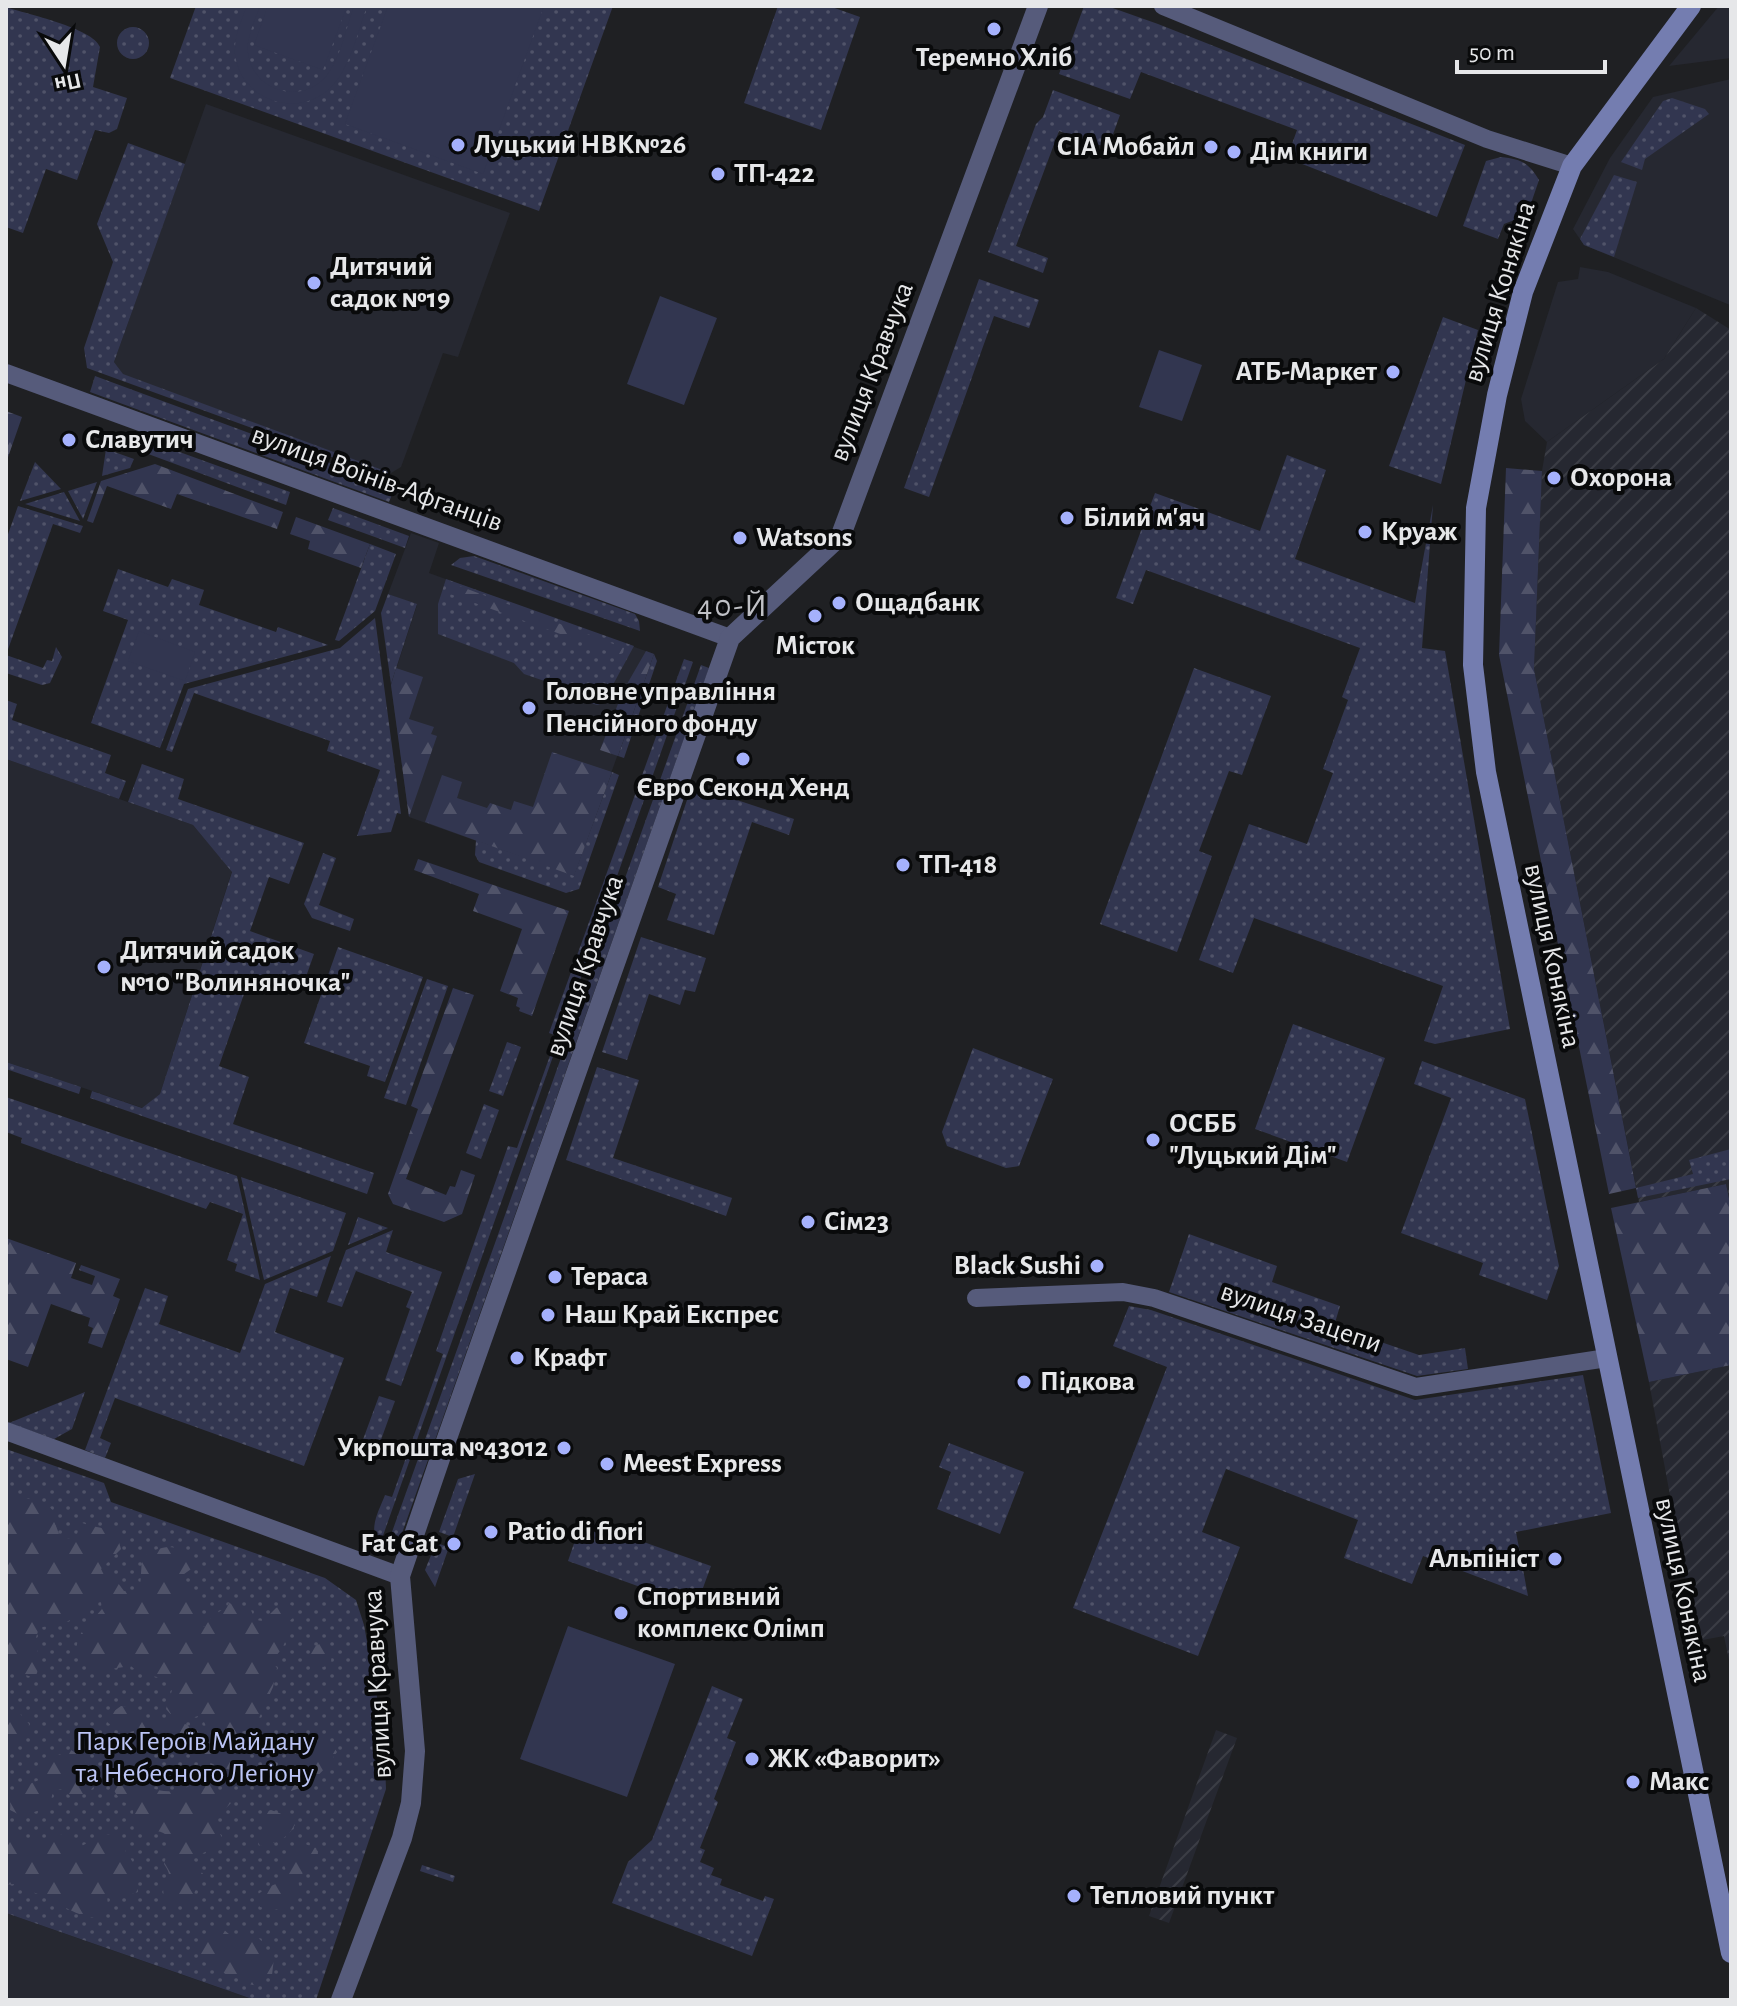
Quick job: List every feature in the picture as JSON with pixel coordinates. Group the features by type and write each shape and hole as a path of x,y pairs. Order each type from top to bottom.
{"main road":[{"name":"вулиця Конякіна","path":"1691,6 1572,166 1523,292 1497,395 1476,508 1473,665 1486,772 1731,1953"}],"street":[{"name":"вулиця Кравчука","path":"341,2000 402,1838 411,1803 415,1751 400,1576 446,1441 730,638 841,535 1038,6"},
{"path":"1163,6 1487,139 1572,166"},
{"name":"вулиця Воїнів-Афганців","path":"6,373 730,638"},
{"name":"вулиця Зацепи","path":"976,1298 1123,1292 1154,1298 1416,1387 1607,1358"},
{"path":"6,1431 400,1576"}],"shaded area":[{"path":"1719,6 1731,6 1731,58 1669,66"},
{"path":"1731,79 1730,305 1584,245 1573,229 1610,158 1653,97"},
{"name":"Дитячий садок №19","path":"206,104 510,213 458,357 443,353 401,467 391,473 123,375 114,362"},
{"path":"1580,267 1608,272 1696,308 1664,359 1547,442 1525,421 1521,399 1558,282 1578,279"},
{"path":"1696,308 1731,330 1731,1208 1726,1184 1639,1202 1534,669 1542,471 1547,442 1664,359"},
{"path":"411,533 439,543 429,573 654,654 574,876 409,817 391,685 417,605 388,594"},
{"name":"Дитячий садок №10 \"Волиняночка\"","path":"6,759 193,825 232,871 160,1094 143,1108 6,1062"},
{"path":"1731,1365 1731,1670 1724,1636 1697,1641 1649,1382"},
{"path":"1216,1730 1237,1738 1169,1923 1149,1916"},
{"path":"6,1913 180,1974 255,2000 6,2000"}],"green space":[{"name":"Луцький НВК№26","path":"196,6 613,6 539,211 170,78"},
{"path":"247,6 260,6 248,41 252,66 269,85 293,92 317,85 327,75 340,51 354,6 367,6 349,58 333,85 320,96 305,102 289,103 274,101 260,94 248,84 239,70 236,41"},
{"path":"268,6 347,6 323,70 254,45"},
{"path":"388,6 544,6 483,174 345,124"},
{"path":"778,6 829,6 860,17 821,130 744,103"},
{"path":"1084,6 1107,6 1158,24 1465,145 1437,217 1287,158 1297,130 1141,72 1130,99 1059,74"},
{"path":"6,7 72,28 95,40 100,47 93,87 127,98 117,129 109,133 95,130 77,180 46,169 23,233 6,227"},
{"path":"133,27 145,31 149,43 145,55 133,59 121,55 117,43 121,31"},
{"path":"1053,90 1120,115 1108,148 1059,131 1016,246 1048,258 1043,273 988,252 1036,124 1043,117"},
{"path":"1672,98 1705,109 1709,114 1645,159 1642,170 1621,162 1663,101"},
{"path":"128,143 185,164 114,362 123,374 391,473 381,475 87,368 84,348 113,262 97,224"},
{"path":"1501,157 1524,163 1539,180 1527,215 1504,224 1498,239 1463,226 1486,161"},
{"path":"1614,175 1637,182 1614,257 1584,245 1580,239"},
{"path":"979,279 1039,300 1029,328 994,316 929,497 904,488"},
{"path":"660,296 717,318 684,405 627,384"},
{"path":"1443,317 1478,330 1441,484 1389,466"},
{"path":"1159,350 1202,365 1182,421 1139,407"},
{"path":"95,376 395,487 389,502 90,392"},
{"path":"6,411 22,417 6,463"},
{"path":"130,434 290,492 286,505 124,445"},
{"path":"106,449 134,459 130,468 102,476"},
{"path":"1287,455 1326,470 1295,559 1415,603 1433,505 1422,648 1445,651 1510,1029 1435,1044 1424,1041 1443,986 1254,918 1233,973 1199,960 1249,824 1307,844 1333,773 1323,769 1348,700 1342,697 1360,648 1146,570 1133,604 1116,598 1155,493 1260,531"},
{"path":"35,462 61,489 20,501"},
{"path":"155,464 283,512 277,529 177,494 171,509 107,486 93,523 87,521 101,481"},
{"path":"1506,468 1542,471 1534,669 1636,1188 1609,1194 1499,655"},
{"path":"97,482 83,519 68,491"},
{"path":"64,492 80,521 25,504"},
{"path":"18,506 83,526 80,533 53,524 6,655 6,540"},
{"path":"333,508 409,536 405,548 328,520"},
{"path":"296,517 370,544 361,568 308,549 310,541 290,534"},
{"path":"370,544 396,554 375,611 339,641 335,640"},
{"path":"474,556 635,614 640,631 451,565 460,558"},
{"path":"118,569 168,587 172,579 204,590 199,605 276,632 278,627 328,645 184,684 160,748 91,723 128,620 103,611"},
{"path":"446,579 634,646 603,703 597,705 568,696 562,687 524,674 514,663 438,634 438,604"},
{"path":"454,584 624,648 623,653 618,655 450,594 449,587"},
{"path":"388,594 417,604 391,684 381,613"},
{"path":"375,618 401,814 397,813 391,832 357,836 380,770 327,751 330,741 194,693 172,752 166,750 188,689 340,648"},
{"path":"139,631 195,652 185,681 128,661"},
{"path":"56,647 62,657 50,683 42,685 6,673 6,655 43,668 47,660 52,661"},
{"path":"646,651 654,654 618,756 600,750 623,691"},
{"path":"654,654 657,661 624,758 618,756"},
{"path":"684,659 693,662 380,1544 374,1533 377,1514 385,1495 392,1497 443,1354 436,1351 508,1146 517,1148 557,1036 549,1033"},
{"path":"701,665 709,668 401,1536 398,1542 387,1546"},
{"path":"396,668 423,677 409,719 434,727 431,734 437,736 409,817 391,685"},
{"path":"1194,668 1271,696 1242,775 1229,771 1199,851 1212,856 1177,952 1100,924"},
{"path":"6,700 17,704 12,720 111,755 105,773 126,781 119,799 6,759"},
{"path":"552,752 612,772 574,876 425,822 442,775 462,782 457,798 487,808 490,803 511,810 514,801 533,807"},
{"path":"142,764 184,779 178,799 304,843 289,884 269,877 250,931 314,954 301,991 251,974 219,1066 249,1077 233,1124 374,1173 367,1194 90,1098 92,1091 142,1108 160,1094 232,872 193,825 128,802"},
{"path":"612,772 619,775 579,889 566,893 479,862 475,855 476,840 574,875"},
{"path":"692,785 794,819 789,835 752,822 714,935 667,920 676,894 658,887"},
{"path":"323,853 336,858 319,905 354,919 350,931 312,918 304,904"},
{"path":"418,859 569,911 532,1016 519,1011 520,1008 516,1006 518,998 500,991 522,929 473,911 479,894 414,870"},
{"path":"641,937 706,958 695,992 685,990 680,1005 649,994 627,1060 602,1052"},
{"path":"338,947 423,977 385,1082 367,1076 370,1066 304,1043"},
{"path":"427,979 448,986 406,1105 384,1098"},
{"path":"453,988 474,995 406,1179 446,1195 450,1186 455,1187 461,1170 475,1175 462,1214 444,1222 393,1204 388,1194 418,1109 411,1106"},
{"path":"1293,1024 1385,1058 1347,1162 1255,1129"},
{"path":"507,1042 521,1047 503,1096 489,1091"},
{"path":"973,1048 1053,1079 1019,1166 1006,1168 947,1146 942,1132"},
{"path":"1422,1061 1525,1099 1559,1266 1547,1300 1479,1275 1483,1263 1401,1233 1451,1098 1414,1084"},
{"path":"6,1062 81,1087 79,1094 6,1069"},
{"path":"597,1067 639,1080 613,1158 732,1198 726,1216 566,1160"},
{"path":"6,1097 237,1176 260,1280 235,1271 237,1264 227,1260 243,1214 210,1202 206,1209 21,1143 22,1138 6,1132"},
{"path":"484,1104 499,1110 481,1159 466,1153"},
{"path":"1731,1149 1731,1179 1638,1198 1636,1188 1693,1174 1689,1160"},
{"path":"241,1177 346,1213 333,1251 264,1280"},
{"path":"1726,1184 1731,1208 1731,1365 1649,1382 1611,1208"},
{"path":"358,1217 388,1228 348,1245"},
{"path":"393,1230 386,1252 442,1272 401,1386 385,1380 410,1309 406,1307 412,1292 356,1271 342,1307 327,1302 346,1250"},
{"path":"1189,1234 1277,1266 1272,1282 1340,1306 1334,1326 1419,1355 1465,1348 1468,1369 1417,1376 1169,1292"},
{"path":"6,1238 76,1263 71,1278 92,1285 95,1276 79,1270 81,1265 120,1279 113,1296 120,1299 102,1348 88,1343 93,1328 88,1326 90,1318 51,1304 28,1367 6,1359"},
{"path":"331,1256 317,1297 290,1288 275,1332 344,1358 304,1466 115,1398 100,1438 111,1443 105,1458 85,1450 145,1288 168,1296 159,1324 240,1353 265,1284"},
{"path":"1129,1306 1151,1310 1415,1400 1583,1375 1611,1513 1516,1532 1528,1596 1423,1556 1412,1584 1344,1558 1358,1520 1226,1469 1202,1532 1240,1547 1198,1656 1073,1608 1167,1367 1113,1346"},
{"path":"85,1392 72,1429 54,1439 9,1423"},
{"path":"379,1396 395,1401 377,1451 361,1445"},
{"path":"949,1443 1024,1472 1000,1534 937,1509 951,1472 939,1467"},
{"name":"Парк Героїв Майдану та Небесного Легіону","path":"6,1449 104,1483 111,1502 325,1578 356,1600 364,1625 384,1736 386,1789 316,2000 255,2000 6,1913"},
{"path":"475,1474 453,1537 439,1532 458,1479"},
{"path":"13,1495 46,1503 55,1513 60,1537 73,1539 80,1522 116,1532 121,1549 101,1569 104,1575 115,1579 124,1591 140,1590 142,1557 169,1547 188,1554 195,1559 194,1567 177,1579 198,1593 198,1618 204,1627 213,1615 229,1603 251,1610 255,1620 263,1621 276,1608 287,1603 294,1607 294,1617 287,1623 288,1635 282,1649 271,1661 277,1668 273,1687 255,1727 236,1734 209,1733 201,1715 189,1719 174,1718 166,1709 174,1684 169,1681 131,1666 96,1671 79,1662 77,1645 86,1627 102,1609 100,1596 70,1620 39,1628 34,1644 42,1660 35,1678 16,1672 6,1663 6,1499"},
{"path":"582,1520 711,1566 696,1607 568,1561"},
{"path":"436,1543 449,1547 435,1587 425,1570"},
{"path":"568,1626 675,1664 627,1797 520,1759"},
{"path":"322,1643 332,1647 331,1663 323,1667 311,1662 310,1648"},
{"path":"712,1686 743,1699 727,1738 736,1742 714,1799 718,1802 700,1848 705,1850 700,1862 714,1868 711,1875 722,1879 720,1885 763,1901 765,1896 774,1899 752,1956 612,1903 628,1862 652,1840"},
{"path":"121,1706 134,1707 141,1720 169,1720 188,1725 212,1747 226,1744 237,1750 242,1767 239,1772 233,1771 165,1747 152,1741 140,1729 127,1733 108,1723 110,1714"},
{"path":"16,1709 29,1724 28,1733 6,1753 6,1711"},
{"path":"318,1742 332,1745 337,1752 317,1776 291,1791 280,1777 284,1758 305,1745"},
{"path":"137,1748 151,1761 149,1787 164,1791 178,1790 205,1776 215,1791 231,1791 232,1802 223,1811 209,1816 223,1839 212,1849 192,1858 203,1874 189,1904 171,1906 164,1899 163,1888 169,1876 164,1864 171,1841 168,1836 160,1832 134,1831 133,1810 136,1805 123,1802 110,1780 117,1756"},
{"path":"71,1750 87,1764 92,1774 95,1785 88,1793 70,1796 63,1789 53,1790 51,1801 43,1809 22,1816 10,1810 11,1797 20,1788 39,1780 35,1771 40,1761 51,1754 59,1755"},
{"path":"271,1810 290,1817 295,1825 280,1840 260,1846 257,1839 263,1833 265,1812"},
{"path":"13,1824 29,1844 59,1833 80,1847 103,1834 115,1835 136,1867 138,1892 126,1896 107,1893 108,1910 98,1918 76,1913 14,1884 6,1885 6,1826"},
{"path":"305,1844 316,1848 319,1857 315,1867 305,1870 298,1880 300,1891 290,1906 274,1910 260,1907 256,1896 283,1881 286,1871 283,1861 291,1848"},
{"path":"422,1865 455,1876 453,1882 420,1871"},
{"path":"211,1927 222,1928 230,1935 255,1935 266,1945 264,1951 270,1952 274,1958 272,1975 263,1977 259,1986 248,1984 241,1976 228,1976 216,1967 216,1960 204,1962 199,1953"}],"place":[{"name":"Теремно Хліб","path":"994,29"},
{"name":"Луцький НВК№26","path":"458,145"},
{"name":"СІА Мобайл","path":"1211,147"},
{"name":"Дім книги","path":"1234,152"},
{"name":"ТП-422","path":"718,174"},
{"name":"Дитячий садок №19","path":"314,283"},
{"name":"АТБ-Маркет","path":"1393,372"},
{"name":"Славутич","path":"69,440"},
{"name":"Охорона","path":"1554,478"},
{"name":"Білий м'яч","path":"1067,518"},
{"name":"Круаж","path":"1365,532"},
{"name":"Watsons","path":"740,538"},
{"name":"Ощадбанк","path":"839,603"},
{"name":"Місток","path":"815,616"},
{"name":"Головне управління Пенсійного фонду","path":"529,708"},
{"name":"Євро Секонд Хенд","path":"743,759"},
{"name":"ТП-418","path":"903,865"},
{"name":"Дитячий садок №10 \"Волиняночка\"","path":"104,967"},
{"name":"ОСББ \"Луцький Дім\"","path":"1153,1140"},
{"name":"Сім23","path":"808,1222"},
{"name":"Black Sushi","path":"1097,1266"},
{"name":"Тераса","path":"555,1277"},
{"name":"Наш Край Експрес","path":"548,1315"},
{"name":"Крафт","path":"517,1358"},
{"name":"Підкова","path":"1024,1382"},
{"name":"Укрпошта №43012","path":"564,1448"},
{"name":"Meest Express","path":"607,1464"},
{"name":"Patio di fiori","path":"491,1532"},
{"name":"Fat Саt","path":"454,1544"},
{"name":"Альпініст","path":"1555,1559"},
{"name":"Спортивний комплекс Олімп","path":"621,1613"},
{"name":"ЖК «Фаворит»","path":"752,1759"},
{"name":"Макс","path":"1633,1782"},
{"name":"Тепловий пункт","path":"1074,1896"}],"district":[{"name":"40-Й","path":"733,606"}]}
